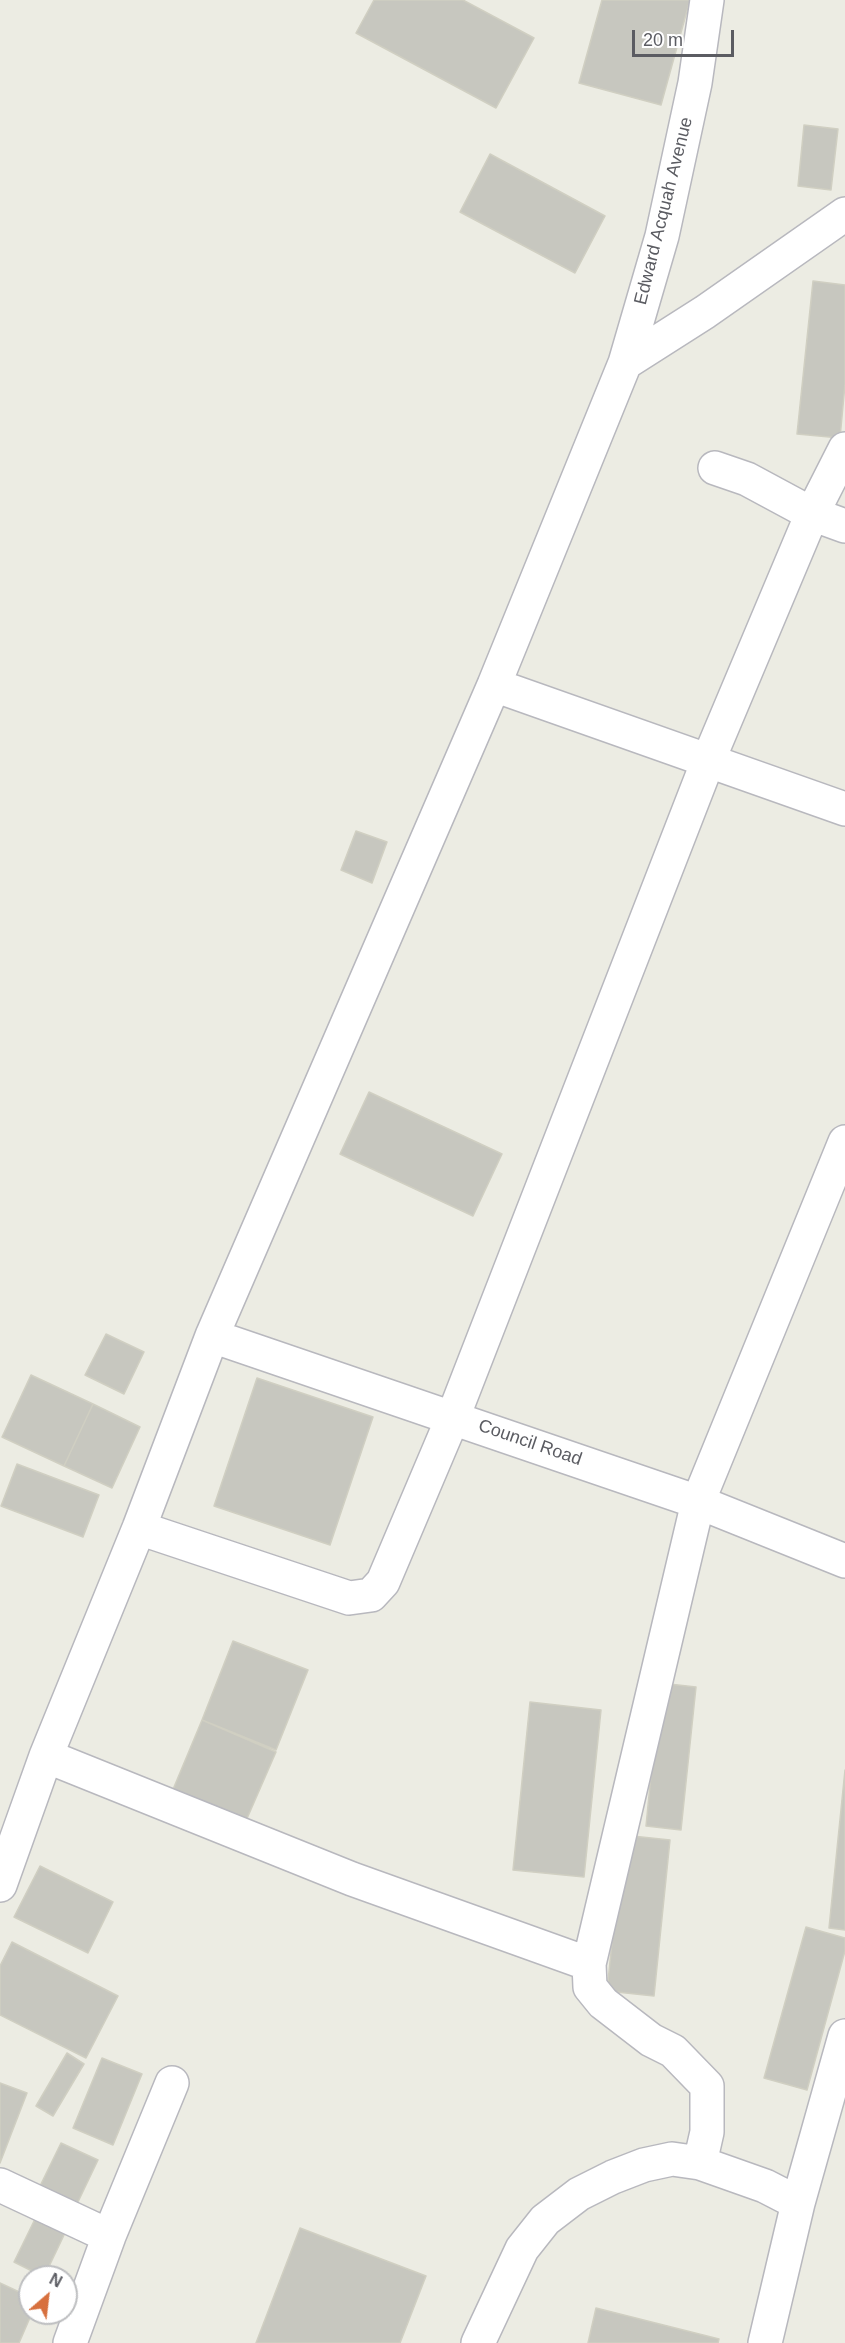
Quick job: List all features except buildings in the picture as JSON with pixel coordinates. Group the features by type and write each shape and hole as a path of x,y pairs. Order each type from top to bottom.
{"street":[{"name":"Edward Acquah Avenue","path":"0,1885 46,1756 139,1528 212,1336 494,685 625,363 662,236 694,83 707,0"},
{"path":"625,363 705,312 845,214"},
{"path":"139,1528 349,1598 371,1595 383,1582 453,1417 708,761 812,514 845,449"},
{"path":"715,468 747,479 812,514 845,526"},
{"path":"494,685 845,809"},
{"path":"700,2163 707,2132 707,2086 673,2051 644,2035 603,2003 590,1987 589,1964 698,1502 845,1142"},
{"name":"Council Road","path":"212,1336 698,1502 845,1560"},
{"path":"46,1756 352,1879 589,1964"},
{"path":"765,2343 798,2203 843,2052"},
{"path":"70,2343 109,2236 172,2083"},
{"path":"478,2343 522,2250 545,2220 579,2194 613,2177 644,2165 672,2159 700,2163 765,2186 798,2203"},
{"path":"0,2185 109,2236"}]}
